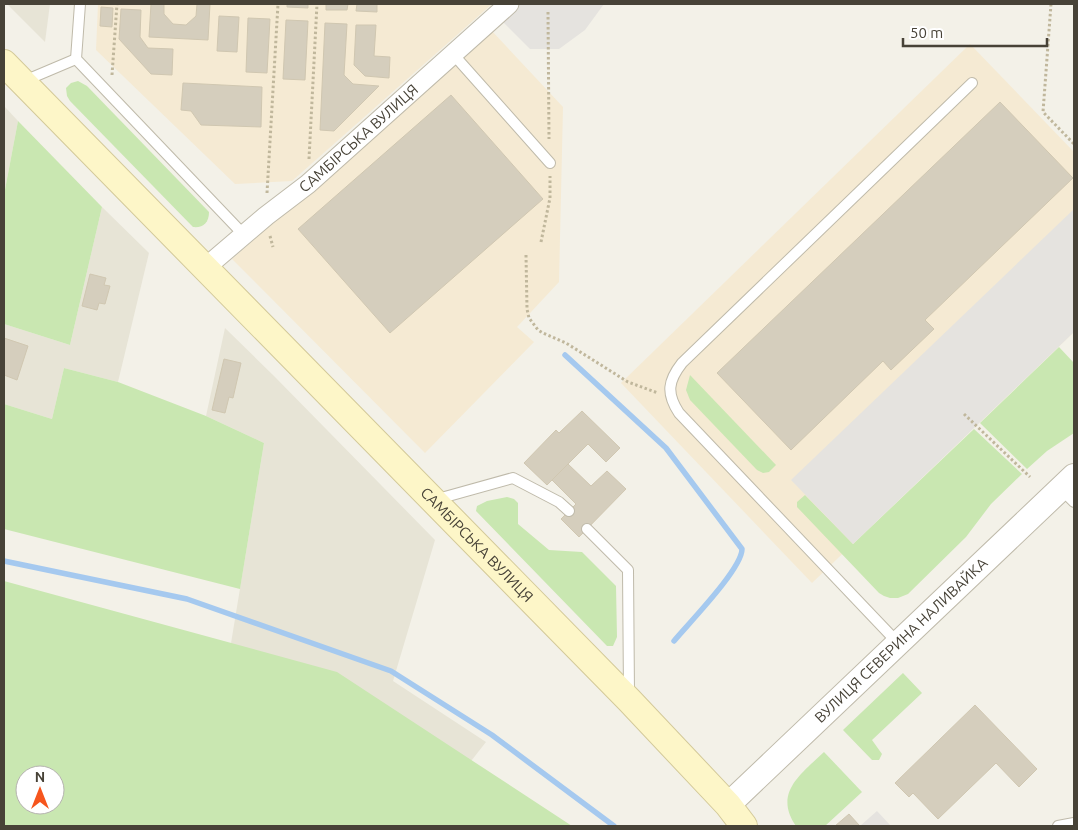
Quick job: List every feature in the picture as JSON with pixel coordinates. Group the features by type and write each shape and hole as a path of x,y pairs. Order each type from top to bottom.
{"main road":[{"name":"САМБІРСЬКА ВУЛИЦЯ","path":"4,63 630,700 728,805 744,826"}],"street":[{"name":"САМБІРСЬКА ВУЛИЦЯ","path":"205,268 266,216 308,184 509,4"},
{"name":"ВУЛИЦЯ СЕВЕРИНА НАЛИВАЙКА","path":"728,805 898,644 1070,489"}],"lane":[{"path":"80,4 76,59 244,234"},
{"path":"453,54 550,163"},
{"path":"22,82 76,59"},
{"path":"898,644 678,413 672,401 671,382 682,363 972,83"},
{"path":"434,500 513,478 559,502 569,511"},
{"path":"587,529 628,570 630,700"},
{"path":"1058,826 1074,823"}],"path":[{"path":"110,94 117,4"},
{"path":"273,247 266,216 278,4"},
{"path":"308,184 317,4"},
{"path":"1051,4 1043,112 1074,144"},
{"path":"541,242 550,198 548,12"},
{"path":"526,255 527,308 532,324 543,333 566,343 628,382 660,394 672,401"},
{"path":"964,414 1030,477"}],"shaded area":[{"path":"7,4 50,4 45,42"},
{"path":"98,4 492,4 292,181 235,184 96,50"},
{"path":"509,4 604,4 585,30 559,49 530,49 496,15"},
{"path":"491,30 563,107 559,282 517,327 534,342 425,453 232,259"},
{"path":"970,44 1074,152 1074,332 812,583 621,383"},
{"path":"4,106 18,121 4,195"},
{"path":"102,207 149,253 118,382 64,368 52,419 4,404 4,324 70,345"},
{"path":"1074,209 1074,332 853,544 791,480"},
{"path":"225,328 435,540 393,681 486,742 446,793 220,710 264,443 206,416"},
{"path":"877,811 891,826 860,826"}],"green space":[{"path":"78,81 87,86 209,212 205,224 200,227 193,227 70,101 66,88 71,83"},
{"path":"18,121 102,207 70,345 4,324 4,195"},
{"path":"1059,347 1074,363 1074,433 1047,451 1027,469 980,423"},
{"path":"64,368 118,382 206,416 264,443 240,589 4,529 4,404 52,419"},
{"path":"690,375 776,465 769,472 763,473 757,470 690,400 686,390"},
{"path":"974,429 1022,474 991,504 966,537 908,594 898,598 890,598 879,593 797,507 797,502 805,495 853,544"},
{"path":"507,497 514,499 518,503 518,524 549,550 582,552 616,586 617,637 613,646 607,646 476,511 477,506 487,501"},
{"path":"4,581 337,672 572,826 4,826"},
{"path":"903,673 922,693 872,740 882,754 879,760 872,760 843,730"},
{"path":"824,752 862,792 825,826 796,826 787,804 789,794 799,776"}],"building":[{"path":"151,4 164,4 164,14 173,24 186,25 196,16 197,4 210,4 208,40 149,37"},
{"path":"287,4 308,4 308,8 287,7"},
{"path":"326,4 348,4 347,10 326,10"},
{"path":"357,4 377,4 377,12 356,11"},
{"path":"101,7 113,8 112,27 100,26"},
{"path":"121,9 141,10 140,37 148,48 173,49 172,75 151,74 119,39"},
{"path":"219,16 239,17 237,52 217,51"},
{"path":"248,18 270,19 267,73 246,72"},
{"path":"286,20 308,21 305,80 283,79"},
{"path":"325,23 347,24 344,75 353,84 379,86 334,131 320,130"},
{"path":"356,25 376,25 374,56 390,57 389,78 365,76 354,65"},
{"path":"183,83 262,87 261,127 201,125 191,111 181,110"},
{"path":"451,95 543,199 390,333 298,229"},
{"path":"1000,102 1073,178 925,320 934,329 891,370 883,361 791,450 717,373"},
{"path":"90,274 106,278 104,285 110,286 105,304 99,303 97,310 82,306"},
{"path":"4,338 28,346 17,380 4,375"},
{"path":"224,359 241,363 233,398 229,397 225,413 212,410"},
{"path":"582,411 620,448 606,462 588,444 547,485 524,463 556,430 559,433"},
{"path":"568,464 591,486 607,471 626,489 579,537 561,519 576,504 552,480"},
{"path":"975,705 1037,769 1019,787 996,763 938,819 913,793 909,797 895,783"},
{"path":"849,814 859,825 835,826"}],"waterway":[{"path":"565,355 666,448 742,549 740,558 724,582 674,641"},
{"path":"4,561 187,599 391,671 492,735 614,826"}]}
